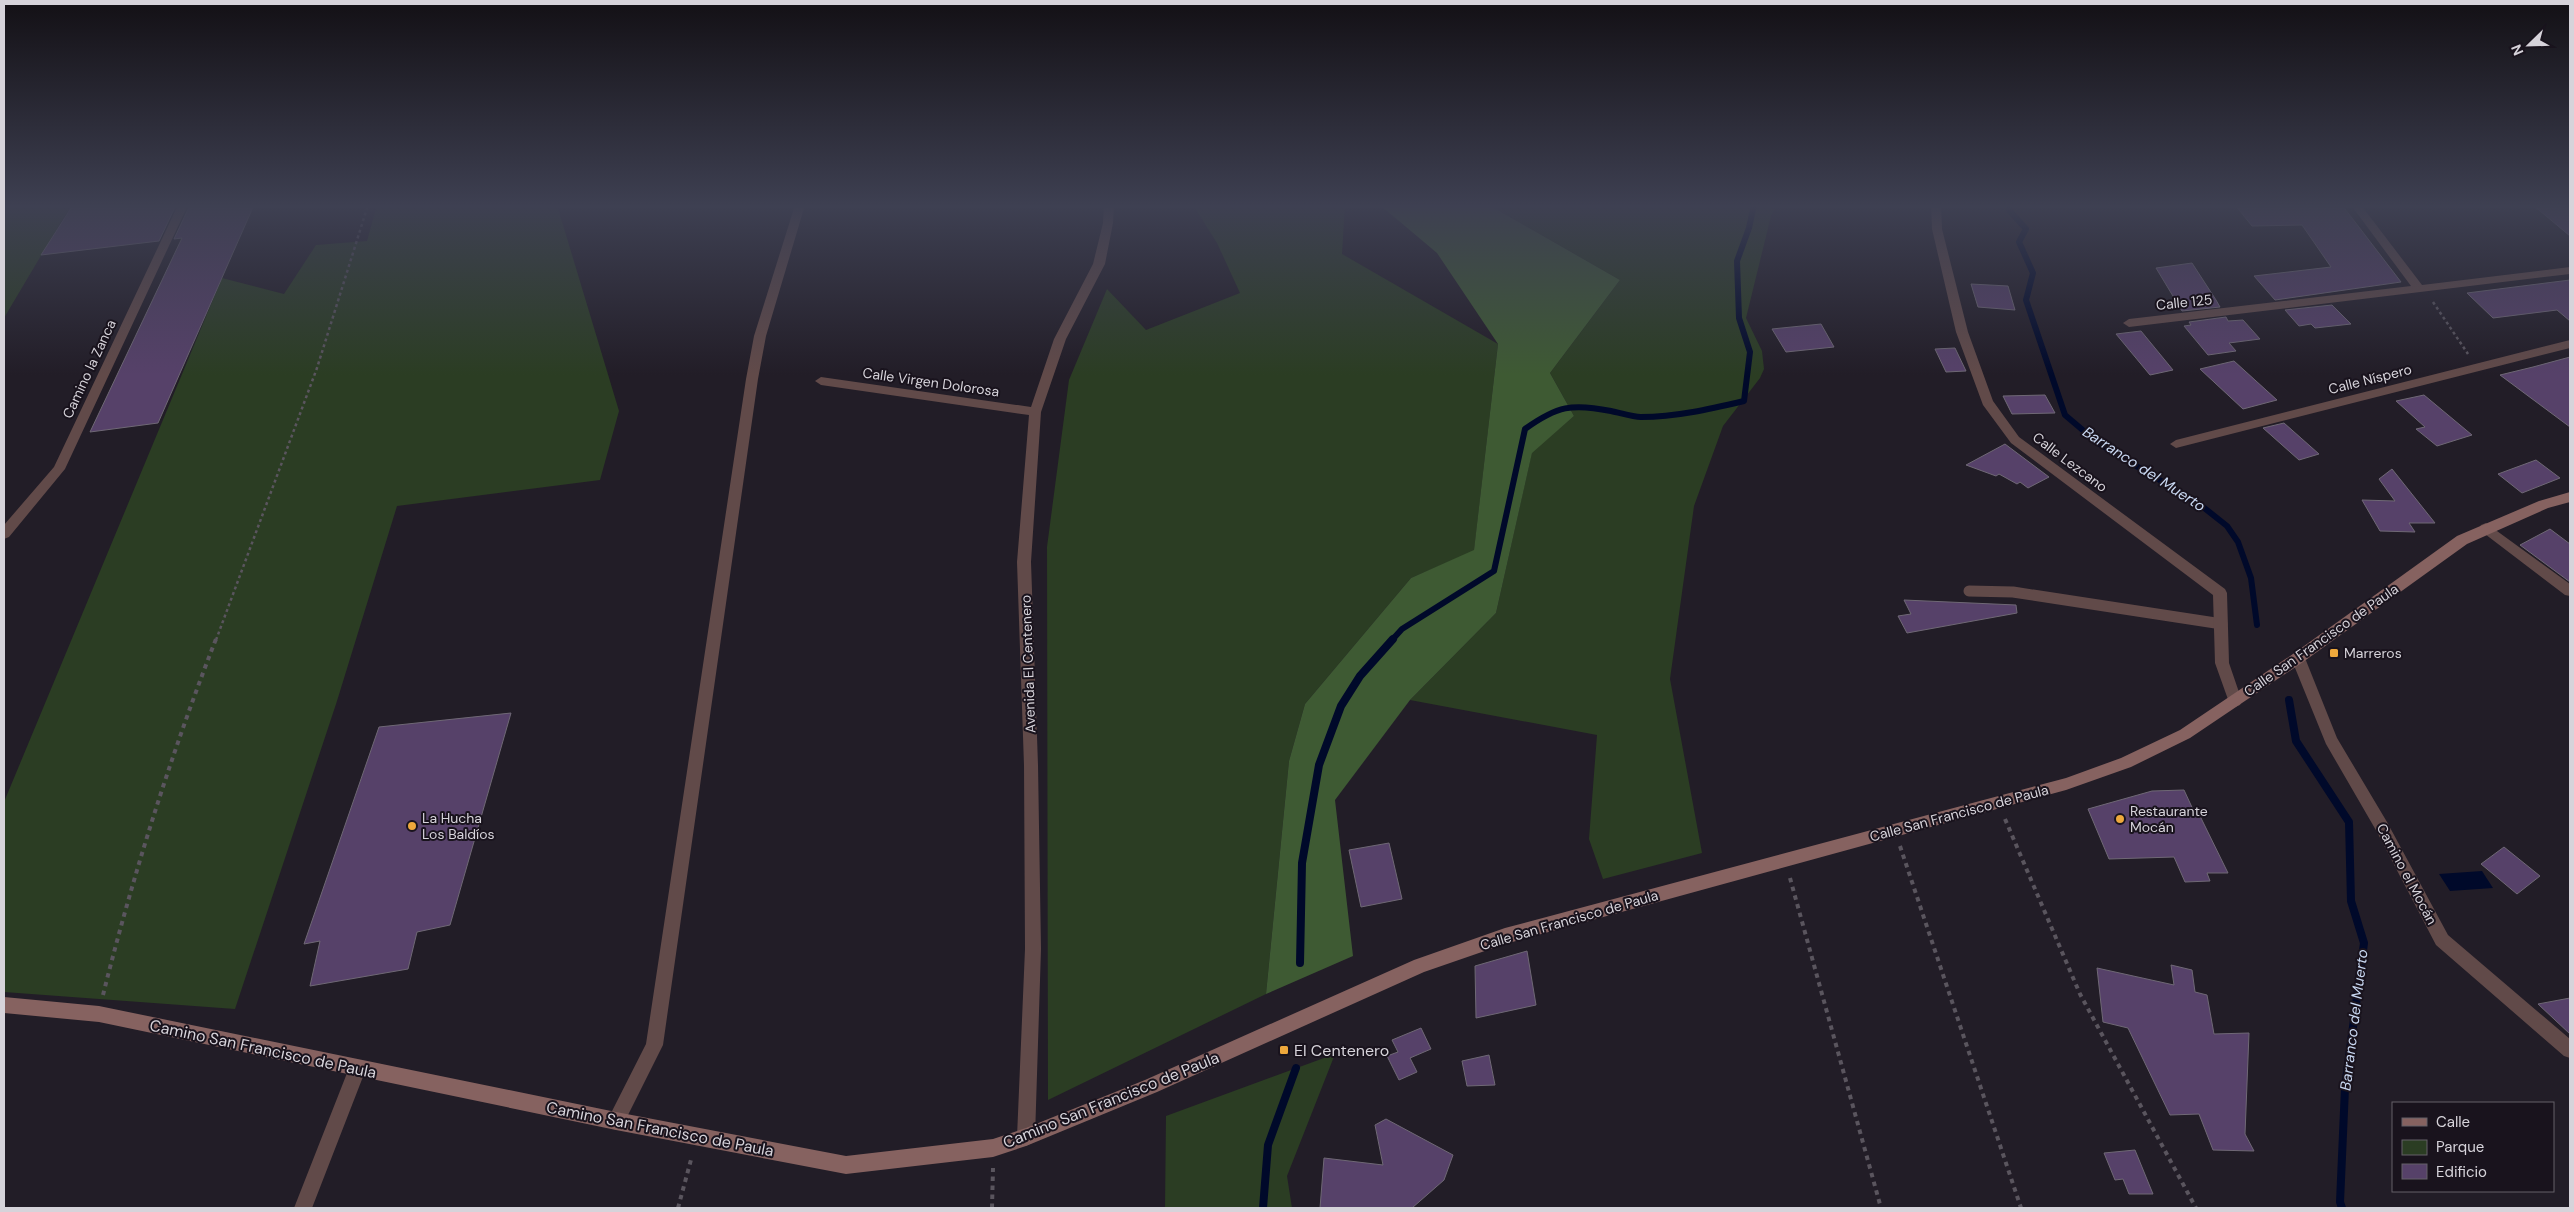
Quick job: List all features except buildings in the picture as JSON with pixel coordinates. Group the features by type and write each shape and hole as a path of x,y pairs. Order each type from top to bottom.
{"main road":[{"name":"Calle San Francisco de Paula","path":"1298,1020 1420,965 1505,936 1998,803 2066,784 2126,763 2185,734 2235,701 2462,540 2544,504 2570,497"},
{"name":"Camino San Francisco de Paula","path":"4,1005 99,1014 358,1069 846,1166 993,1148 1026,1137 1151,1086 1298,1020"}],"street":[{"name":"Camino la Zanca","path":"4,534 59,469 156,262"},
{"path":"616,1121 654,1045 752,379 760,336 783,262"},
{"name":"Avenida El Centenero","path":"1026,1137 1032,939 1031,765 1024,562 1036,412 1060,339 1100,262"},
{"name":"Calle Lezcano","path":"1945,262 1962,332 1987,402 2015,440 2220,593 2222,663 2235,701"},
{"path":"2398,262 2418,288"},
{"name":"Calle 125","path":"2129,323 2284,307 2418,288 2570,271"},
{"name":"Calle Níspero","path":"2176,444 2570,344"},
{"name":"Calle Virgen Dolorosa","path":"822,381 1036,412"},
{"path":"2486,528 2570,591"},
{"name":"Camino el Mocán","path":"2298,658 2331,740 2382,827 2442,940 2570,1050"},
{"path":"303,1208 358,1069"}],"lane":[{"path":"1969,591 2013,592 2222,624"}],"path":[{"path":"99,1014 120,927 192,700 229,606 241,568 317,368 350,262"},
{"path":"2418,288 2440,308 2451,326 2458,344 2484,366"},
{"path":"1998,803 2080,994 2196,1208"},
{"path":"1895,831 2021,1208"},
{"path":"1785,860 1881,1208"},
{"path":"678,1208 686,1173 699,1137"},
{"path":"992,1208 993,1148"}],"green space":[{"path":"4,262 37,262 4,318"},
{"path":"305,262 574,262 619,411 600,480 397,506 337,701 235,1009 4,992 4,802 222,278 284,294"},
{"path":"1226,262 1355,262 1498,344 1474,551 1411,578 1305,704 1289,761 1266,994 1048,1100 1047,547 1069,380 1107,289 1146,330 1240,293"},
{"path":"1443,262 1588,262 1620,280 1550,373 1574,416 1532,453 1496,613 1410,700 1335,800 1353,956 1266,994 1289,761 1305,704 1411,578 1474,550 1498,344"},
{"path":"1588,262 1760,262 1746,318 1762,351 1764,369 1760,378 1723,426 1694,506 1670,679 1702,853 1603,879 1589,839 1597,735 1410,700 1496,613 1532,452 1574,416 1550,373 1620,280"},
{"path":"1335,1054 1287,1176 1292,1208 1165,1208 1166,1116"}],"water":[{"path":"2482,871 2493,888 2450,891 2439,874"}],"waterway":[{"path":"1392,640 1402,629 1494,571 1525,429 1536,421 1556,411 1575,407 1586,407 1638,417 1654,417 1693,412 1744,401 1750,352 1739,318 1737,262"},
{"name":"Barranco del Muerto","path":"2028,262 2033,273 2026,300 2065,415 2098,443 2198,503 2227,526 2238,542 2251,578 2257,625"},
{"path":"1300,963 1302,863 1319,765 1341,706 1360,676 1393,639"},
{"name":"Barranco del Muerto","path":"2289,700 2296,741 2349,822 2351,901 2364,943 2345,1088 2340,1202 2342,1208"},
{"path":"1263,1208 1268,1145 1296,1068"}],"place":[{"name":"Marreros","path":"2334,653"},
{"name":"Restaurante Mocán","path":"2120,819"},
{"name":"La Hucha Los Baldíos","path":"412,826"},
{"name":"El Centenero","path":"1284,1050"}]}
